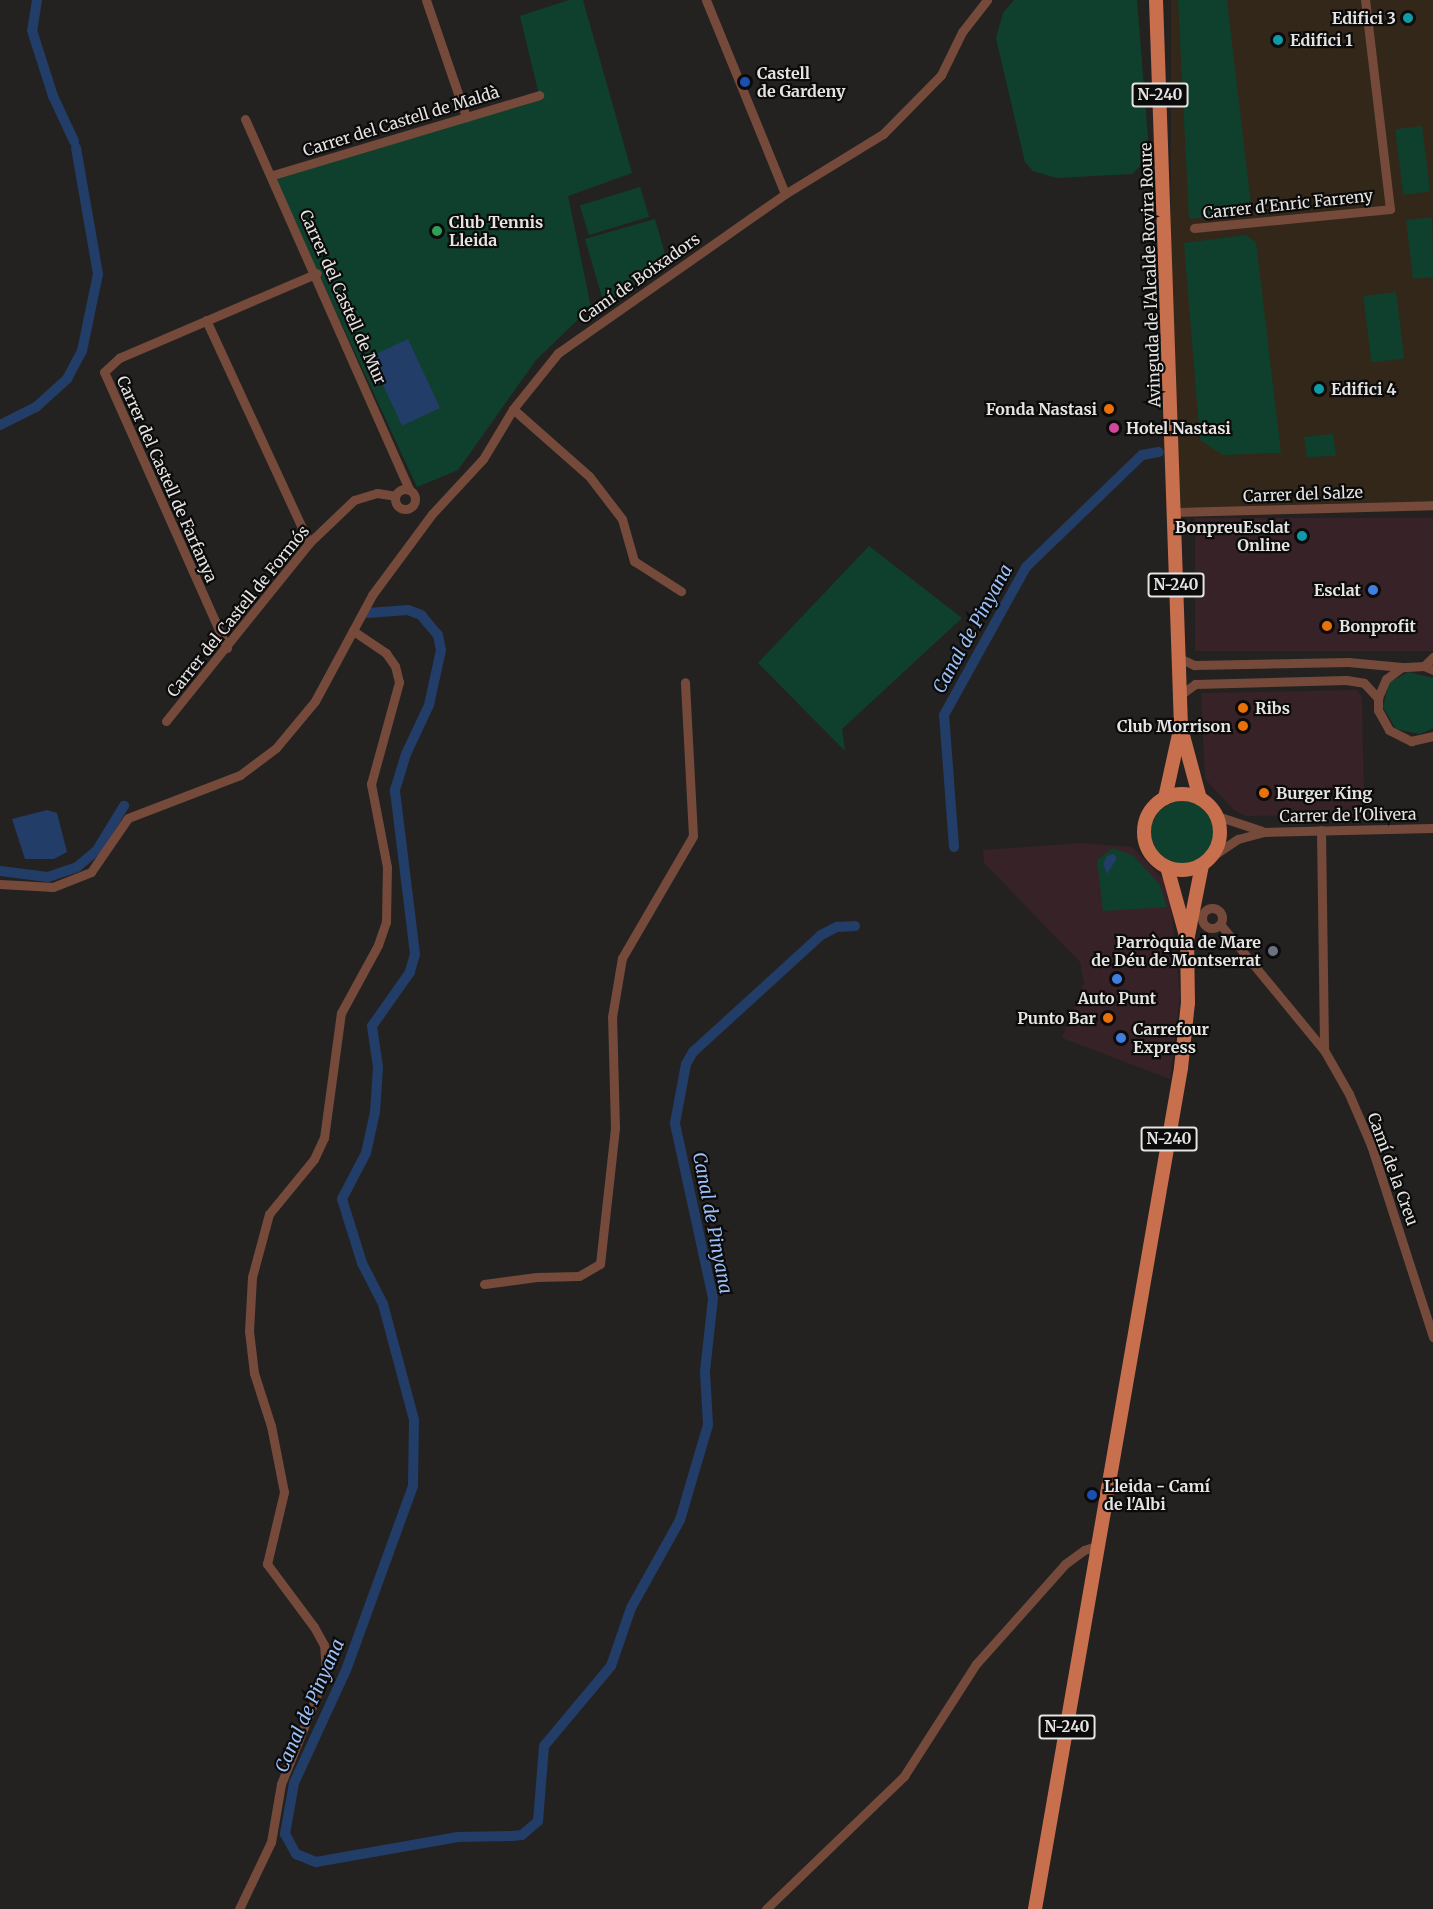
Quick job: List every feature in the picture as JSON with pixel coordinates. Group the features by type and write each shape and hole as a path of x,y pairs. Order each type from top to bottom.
{"main road":[{"name":"Avinguda de l'Alcalde Rovira Roure","path":"1156,0 1181,728"},
{"name":"N-240","path":"1181,728 1165,798 1151,811 1144,835 1150,853 1167,867 1187,940"},
{"name":"N-240","path":"1181,728 1200,799"},
{"path":"1165,798 1182,794 1200,799 1217,816 1220,839 1214,855 1202,865 1185,871 1167,867"},
{"name":"N-240","path":"1035,1909 1185,1048 1187,940 1202,865"}],"street":[{"path":"426,0 466,117"},
{"path":"706,0 785,195"},
{"name":"Camí de Boixadors","path":"0,884 53,887 91,872 128,818 240,775 276,748 315,701 372,595 432,514 483,459 513,409 558,353 785,195 883,134 924,96 940,75 962,32 987,0"},
{"name":"Carrer d'Enric Farreny","path":"1194,228 1390,209 1365,0"},
{"name":"Carrer del Castell de Maldà","path":"273,175 539,95"},
{"name":"Carrer del Castell de Mur","path":"245,119 317,273 409,489"},
{"name":"Carrer del Castell de Farfanya","path":"227,648 104,372 119,358 317,273"},
{"path":"206,320 309,543"},
{"path":"513,409 589,476 622,519 634,561 681,591"},
{"path":"409,489 416,497 414,504 403,509 395,502 395,496 400,490 409,489"},
{"name":"Carrer del Castell de Formós","path":"166,721 227,648 309,543 354,500 377,493 395,496"},
{"path":"414,504 432,514"},
{"name":"Carrer del Salze","path":"1174,512 1433,505"},
{"path":"239,1909 271,1842 281,1784 326,1672 324,1645 314,1627 267,1564 284,1492 271,1426 250,1355 249,1331 252,1277 269,1214 314,1159 324,1138 330,1116 340,1013 378,945 386,922 387,867 371,784 399,682 396,666 386,653 353,631"},
{"path":"1179,658 1194,665 1348,662 1402,668 1428,668 1433,657"},
{"path":"1282,664 1285,682"},
{"path":"1272,682 1278,676 1282,664"},
{"path":"1402,668 1386,679 1378,698 1382,721 1399,737 1411,741 1433,736"},
{"path":"483,1284 579,1276 600,1264 615,1128 612,1017 622,958 693,836 685,682"},
{"path":"1180,695 1195,684 1359,682 1378,698"},
{"name":"Carrer de l'Olivera","path":"1217,816 1264,831"},
{"name":"Carrer de l'Olivera","path":"1214,855 1238,839 1264,831 1433,828"},
{"name":"Camí de la Creu","path":"1321,830 1324,1050"},
{"name":"Camí de la Creu","path":"1220,924 1324,1050 1371,1144 1433,1337"},
{"path":"1305,1026 1324,1018"},
{"path":"766,1909 904,1776 976,1664 1065,1564 1099,1545"}],"shaded area":[{"path":"1171,0 1433,0 1433,507 1171,507"},
{"path":"1195,518 1433,518 1433,651 1195,651"},
{"path":"1357,690 1362,698 1364,814 1246,816 1234,810 1205,779 1201,693"},
{"path":"1081,843 1132,847 1165,881 1170,896 1180,995 1170,1079 1062,1038 1084,983 1080,962 984,863 983,850"}],"green space":[{"name":"Club Tennis Lleida","path":"569,0 583,0 632,173 568,196 591,307 536,360 458,470 417,487 273,175 539,95 520,16"},
{"path":"1014,0 1137,0 1148,139 1140,166 1132,174 1057,178 1033,171 1025,162 996,38 1003,13"},
{"path":"1178,0 1227,0 1251,205 1246,213 1189,219"},
{"path":"1422,126 1430,192 1403,195 1395,129"},
{"path":"640,187 649,217 589,235 580,205"},
{"path":"1432,217 1433,277 1413,279 1406,220"},
{"path":"655,219 668,264 604,304 585,239"},
{"path":"1246,235 1256,242 1281,453 1223,455 1200,440 1184,243"},
{"path":"1396,292 1404,359 1371,363 1363,296"},
{"path":"1333,434 1336,456 1307,457 1304,437"},
{"path":"869,546 962,618 842,729 845,751 758,663"},
{"path":"1408,672 1433,678 1433,728 1420,734 1396,729 1383,707 1389,683"},
{"path":"1183,801 1195,803 1206,810 1213,821 1215,833 1213,845 1206,856 1195,863 1183,865 1171,863 1160,856 1153,845 1151,833 1153,821 1160,810 1171,803"},
{"path":"1113,848 1134,856 1159,884 1167,907 1103,911 1097,860"}],"water":[{"path":"408,339 440,408 402,426 370,357"},
{"path":"47,810 57,813 67,852 54,859 25,859 12,819"},
{"path":"1114,854 1117,858 1107,874 1103,864 1107,856"}],"waterway":[{"name":"Canal de Pinyana","path":"37,0 32,30 53,96 74,141"},
{"name":"Canal de Pinyana","path":"0,425 36,407 67,379 82,351 98,274 76,148"},
{"name":"Canal de Pinyana","path":"954,847 944,715 1026,567 1142,455 1159,452"},
{"name":"Canal de Pinyana","path":"368,613 408,610 421,615 438,635 441,650 429,705 406,754 395,791 415,954 410,972 372,1026 378,1067 375,1112 366,1153 342,1199 362,1263 383,1304 414,1420 413,1486 346,1670 294,1783 285,1834 296,1854 316,1862 458,1837 522,1835 538,1821 544,1746 611,1666 631,1608 680,1520 708,1425 705,1371 713,1298 675,1123 686,1064 693,1052 821,935 837,927 855,926"},
{"name":"Canal de Pinyana","path":"0,871 48,877 77,867 97,850 124,806"}],"place":[{"name":"Edifici 3","path":"1408,18"},
{"name":"Edifici 1","path":"1278,40"},
{"name":"Castell de Gardeny","path":"745,82"},
{"name":"Club Tennis Lleida","path":"437,231"},
{"name":"Edifici 4","path":"1319,389"},
{"name":"Fonda Nastasi","path":"1109,409"},
{"name":"Hotel Nastasi","path":"1114,428"},
{"name":"BonpreuEsclat Online","path":"1302,536"},
{"name":"Esclat","path":"1373,590"},
{"name":"Bonprofit","path":"1327,626"},
{"name":"Ribs","path":"1243,708"},
{"name":"Club Morrison","path":"1243,726"},
{"name":"Burger King","path":"1264,793"},
{"name":"Parròquia de Mare de Déu de Montserrat","path":"1273,951"},
{"name":"Auto Punt","path":"1117,979"},
{"name":"Punto Bar","path":"1108,1018"},
{"name":"Carrefour Express","path":"1121,1038"},
{"name":"Lleida - Camí de l'Albi","path":"1092,1495"}]}
